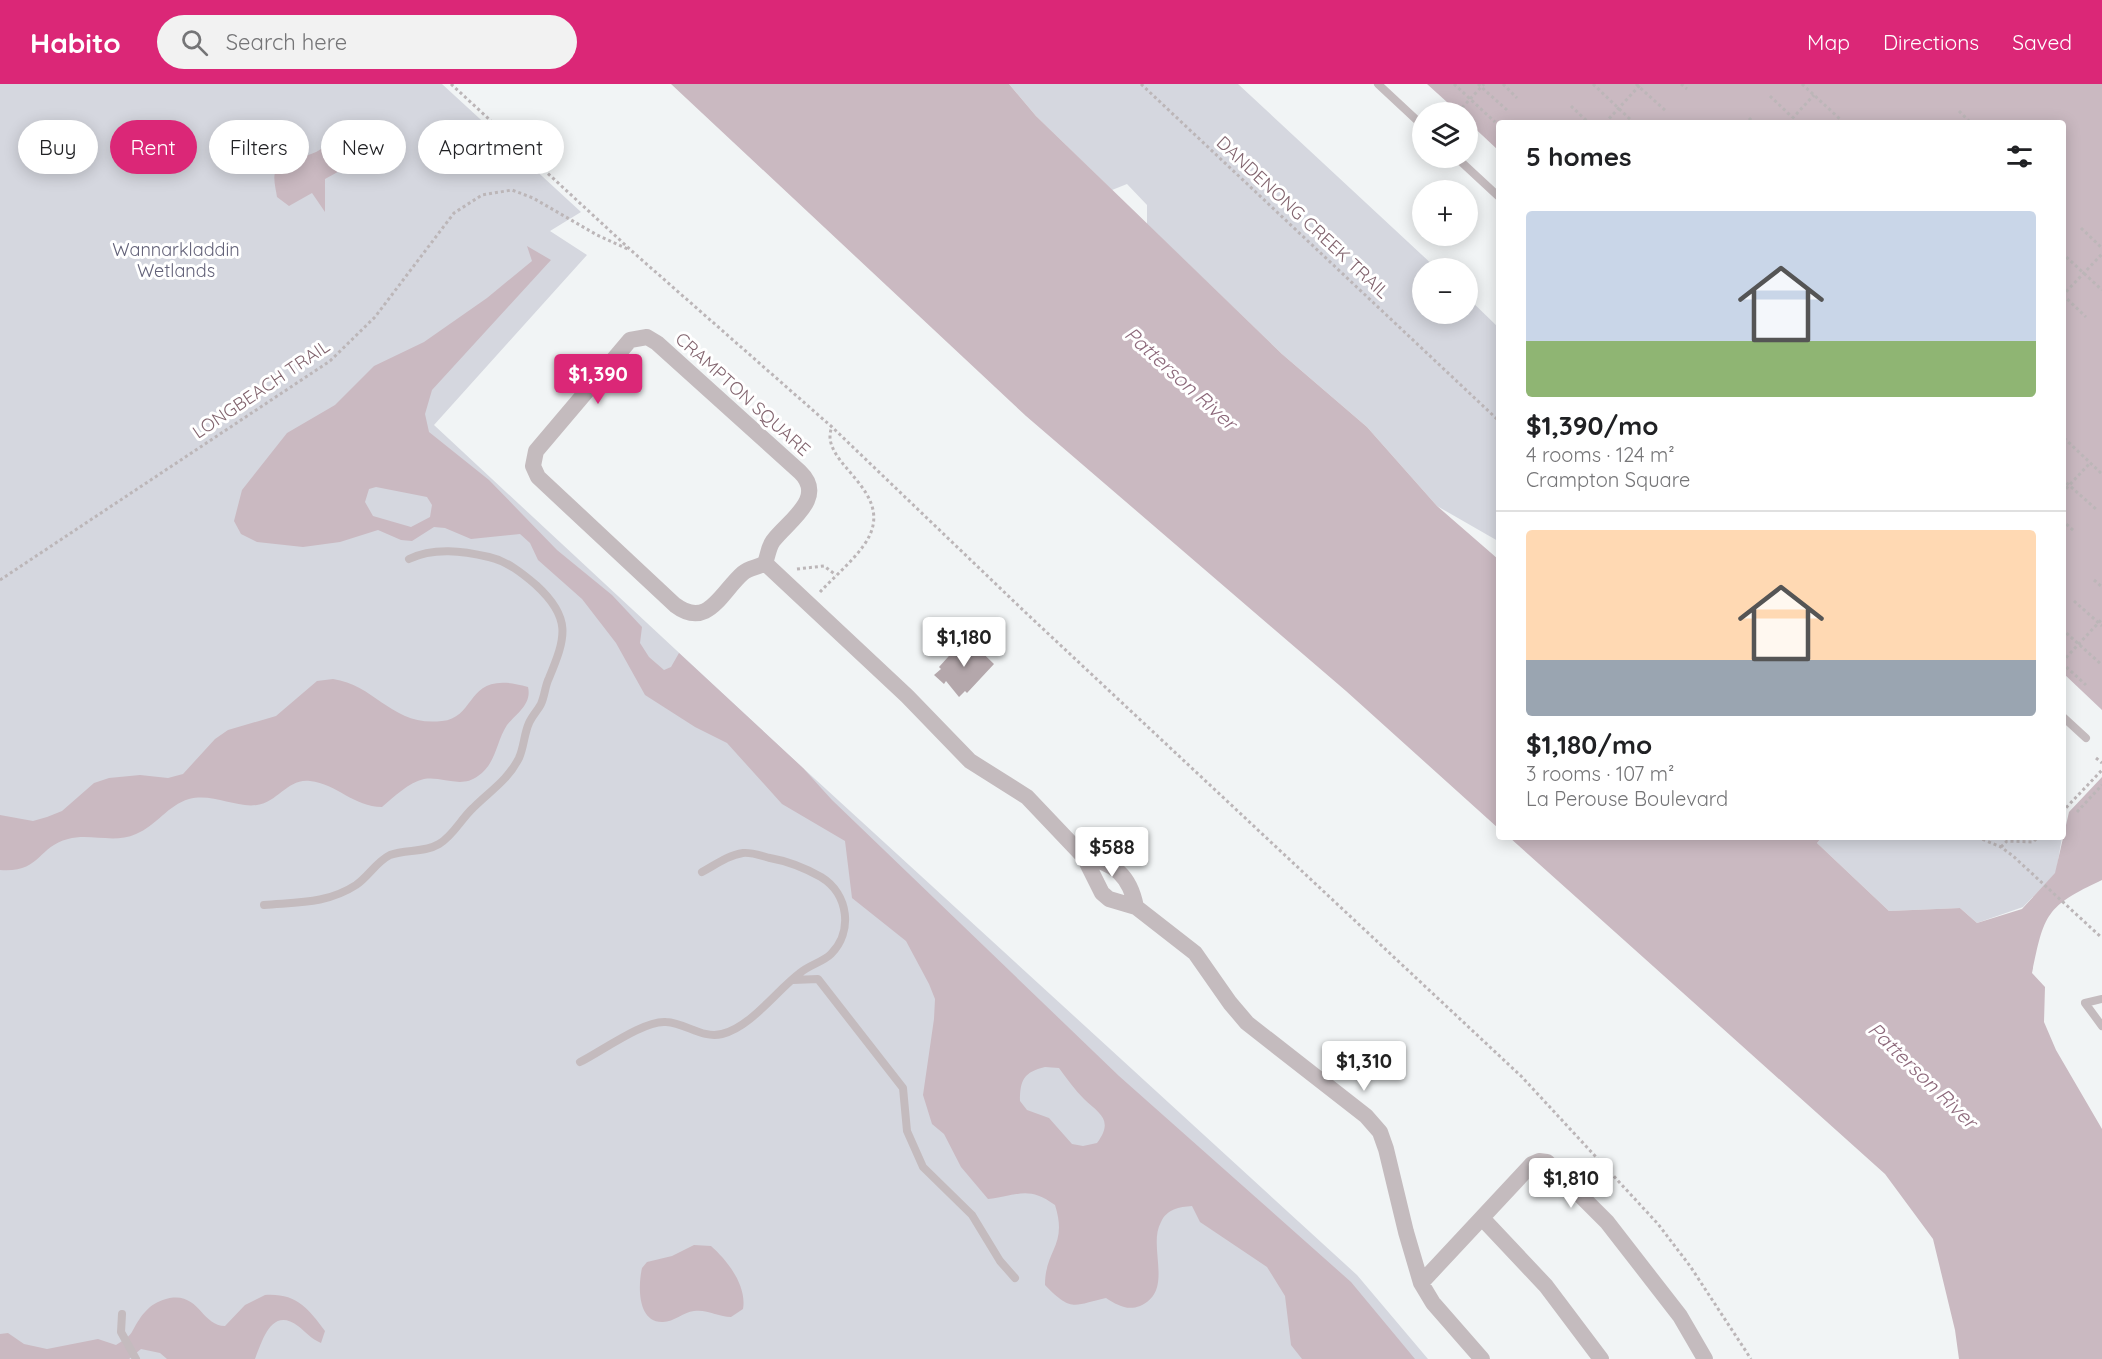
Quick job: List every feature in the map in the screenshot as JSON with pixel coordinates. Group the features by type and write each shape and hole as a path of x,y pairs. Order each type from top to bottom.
{"street":[{"name":"CRAMPTON SQUARE","path":"647,337 657,343 806,478 810,491 809,500 771,544 765,563 742,574 704,613 689,613 675,605 535,473 532,459 536,451 633,338 647,337"},
{"path":"765,563 907,696 970,761 1025,795 1084,857 1102,893 1109,899 1136,908 1195,953 1247,1023 1366,1116 1380,1132 1421,1283 1433,1304 1482,1359"},
{"path":"1084,857 1106,862 1121,872 1131,886 1136,908"},
{"path":"1421,1283 1532,1164 1539,1161 1554,1167 1607,1222 1680,1316 1705,1359"},
{"path":"1482,1218 1546,1286 1601,1359"}],"lane":[{"path":"1378,84 1412,116"},
{"path":"1468,168 1496,194"},
{"path":"264,904 300,904 339,894 369,874 379,861 393,854 423,851 439,844 473,808 509,776 519,758 529,723 540,706 563,644 562,622 555,605 527,577 510,565 493,558 458,552 438,552 419,555 409,560"},
{"path":"2066,720 2086,738"},
{"path":"580,1062 625,1038 644,1024 666,1021 704,1035 722,1035 738,1028 804,970 829,956 842,941 846,922 841,898 823,878 787,861 745,853 728,858 702,872"},
{"path":"793,980 818,979 890,1070 903,1088 907,1131 923,1167 972,1215 1000,1261 1015,1278"},
{"path":"2102,999 2085,1003 2102,1026"},
{"path":"122,1314 121,1332 136,1359"}],"path":[{"path":"451,84 634,252 832,427 1025,612 1427,986 1554,1110 1658,1224 1690,1266 1751,1359"},
{"name":"DANDENONG CREEK TRAIL","path":"1141,84 1496,418"},
{"path":"1454,84 1495,122"},
{"path":"1503,84 1517,98"},
{"path":"1593,84 1631,120"},
{"path":"1682,84 1686,88"},
{"path":"1802,84 1841,120"},
{"path":"1467,102 1481,85 1507,110"},
{"path":"1608,120 1639,85 1666,111"},
{"path":"1792,120 1814,95"},
{"path":"1770,96 1790,120"},
{"path":"1571,106 1586,120"},
{"path":"1959,111 1968,120"},
{"name":"LONGBEACH TRAIL","path":"0,580 330,361 375,317 442,226 454,213 482,195 512,190 533,198 597,235 634,252"},
{"path":"2081,228 2102,248"},
{"path":"2066,292 2102,254"},
{"path":"2066,257 2102,290"},
{"path":"2066,298 2086,316"},
{"path":"808,604 864,545 873,518 869,495 830,447 828,436 832,427"},
{"path":"2066,440 2102,474"},
{"path":"2066,489 2090,463"},
{"path":"2066,482 2096,509"},
{"path":"2066,524 2075,532"},
{"path":"784,580 792,571 813,566 824,566 836,575"},
{"path":"2094,580 2102,587"},
{"path":"2066,658 2101,622 2074,601"},
{"path":"2066,632 2102,665"},
{"path":"2066,666 2086,685"},
{"path":"2096,758 2102,763"},
{"path":"2066,808 2102,770"},
{"path":"2077,812 2102,785"},
{"path":"1984,840 2001,847 2013,856 2102,938"},
{"path":"2001,847 2007,841 2033,843 2036,840"}],"green space":[{"name":"Wannarkladdin Wetlands","path":"0,84 442,84 481,120 418,120 418,174 540,174 581,212 550,231 587,255 434,425 803,768 1357,1275 1428,1359 0,1359"},
{"path":"1009,84 1238,84 1425,258 1412,258 1412,324 1478,324 1478,308 1496,325 1496,540 1437,506 1367,427 1282,354 1147,224 1147,205 1127,184 1112,190 1036,116"},
{"path":"1820,840 2062,840 2056,873 2023,907 1977,923 1960,908 1889,911 1817,843"}],"water":[{"name":"Patterson River","path":"671,84 1009,84 1036,116 1282,354 1367,427 1437,506 1496,557 1496,826 1346,691 1026,416"},
{"path":"1427,84 2102,84 2102,710 2066,676 2066,120 1496,120 1496,148 1478,131 1478,102 1447,102"},
{"path":"321,149 321,174 334,174 325,179 325,212 312,193 289,206 277,197 274,178 275,174 309,174 309,154"},
{"path":"527,246 551,260 432,390 425,414 429,432 489,480 557,550 612,595 642,627 640,643 649,657 664,670 671,667 679,653 803,768 832,800 1119,1076 1351,1282 1415,1359 1302,1359 1291,1345 1285,1296 1267,1267 1200,1222 1192,1206 1170,1211 1161,1222 1157,1244 1156,1290 1150,1299 1140,1306 1126,1308 1106,1298 1074,1305 1061,1300 1054,1294 1045,1285 1048,1263 1058,1239 1055,1205 1037,1195 1022,1193 988,1199 961,1167 944,1134 932,1124 923,1095 935,999 906,941 852,898 845,841 782,804 727,743 695,727 645,695 616,643 582,599 538,560 530,543 520,534 471,539 445,528 434,527 412,541 401,540 378,530 340,542 303,547 257,542 241,534 234,521 242,490 287,433 335,405 374,366 424,342 487,298 532,261","holes":["376,487 427,497 432,505 430,517 411,527 373,516 365,502 369,489","1045,1067 1059,1068 1077,1092 1100,1113 1105,1123 1097,1143 1083,1146 1072,1144 1049,1118 1027,1110 1020,1101 1022,1082 1032,1071"]},
{"path":"333,679 361,689 410,718 425,721 454,718 482,688 493,684 507,683 528,687 529,693 526,703 503,732 489,765 472,780 458,782 424,779 402,790 382,807 354,800 329,786 310,781 295,783 271,800 257,805 207,798 189,799 175,806 136,834 119,838 76,837 68,839 50,848 24,868 0,870 0,815 33,821 62,811 94,783 109,778 140,775 168,778 183,774 215,739 228,730 276,716 317,681"},
{"name":"Patterson River","path":"2102,777 2102,880 2069,897 2050,914 2040,937 2032,973 2045,987 2044,1022 2056,1050 2102,1129 2102,1359 1959,1359 1955,1330 1933,1239 1885,1174 1512,840 1820,840 1817,843 1889,911 1960,908 1977,923 2022,909 2055,873 2063,840 2066,840 2069,812"},
{"path":"694,1245 711,1246 730,1266 742,1292 743,1309 731,1317 699,1311 690,1312 667,1322 654,1321 648,1316 641,1302 642,1268 647,1262 672,1256"},
{"path":"265,1295 293,1299 307,1309 325,1331 321,1343 298,1326 281,1320 269,1329 255,1359 167,1359 160,1353 141,1349 129,1359 0,1359 0,1334 8,1333 24,1344 47,1349 98,1339 116,1345 130,1335 142,1315 150,1307 160,1301 186,1299 210,1321 225,1326 245,1305"}],"building":[{"path":"966,637 994,664 967,693 965,691 959,697 946,681 944,684 934,675"}]}
